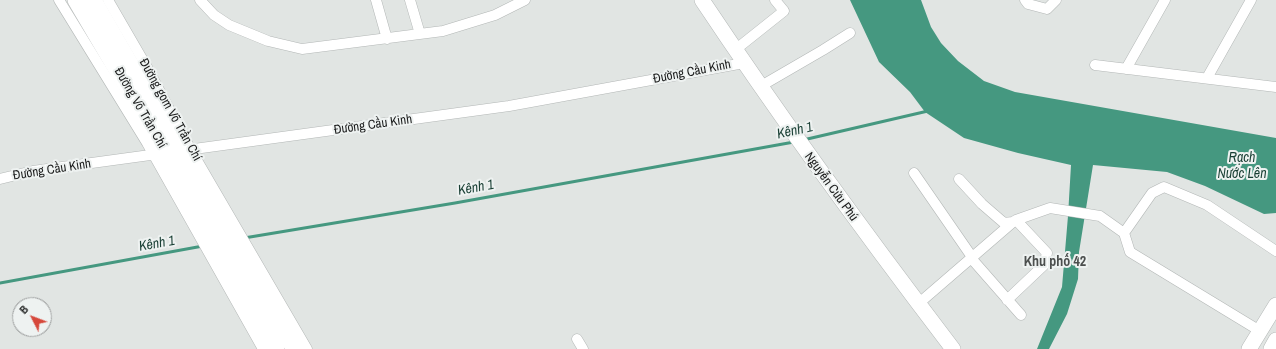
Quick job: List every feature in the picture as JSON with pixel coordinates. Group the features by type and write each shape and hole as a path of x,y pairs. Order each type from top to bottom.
{"highway":[{"name":"Đường Võ Trần Chí","path":"76,0 173,152"},
{"name":"Đường Võ Trần Chí","path":"94,0 173,152 204,220 238,266"},
{"path":"238,266 276,349"},
{"path":"238,266 295,349"}],"main road":[{"name":"Nguyễn Cửu Phú","path":"702,0 812,161 953,349"},
{"path":"1248,349 1276,306"},
{"path":"1271,349 1276,340"}],"street":[{"name":"Đường gom Võ Trần Chí","path":"59,0 173,152 232,221 238,266"},
{"name":"Đường gom Võ Trần Chí","path":"108,0 148,69 173,152 204,220 238,266"},
{"path":"200,0 214,15 229,25 268,41 302,50 443,31 477,22 508,4 525,0"},
{"path":"376,0 387,39"},
{"path":"410,0 420,34"},
{"path":"735,50 784,11 775,0"},
{"path":"1025,0 1028,4 1048,9 1056,0"},
{"path":"1126,69 1165,0"},
{"path":"1207,78 1251,0"},
{"path":"760,86 850,33"},
{"name":"Đường Cầu Kinh","path":"0,180 33,171 509,106 744,62"},
{"path":"1095,65 1276,87"},
{"path":"914,173 972,258 1021,315"},
{"path":"959,179 982,204 1004,222 1015,221 1050,208 1100,216 1124,233 1130,252 1260,331"},
{"path":"1124,233 1152,193 1164,187 1207,205 1276,251"},
{"path":"918,304 1015,221"},
{"path":"1007,300 1044,265 1047,253 1015,221"},
{"path":"238,266 263,349"},
{"path":"238,266 307,349"},
{"path":"577,338 583,349"}],"water":[{"name":"Rạch Nước Lên","path":"850,0 921,0 931,27 941,43 958,61 984,81 1015,92 1276,138 1276,213 1264,214 1205,186 1167,172 1093,165 1079,252 1078,279 1067,314 1049,349 1037,349 1062,287 1071,165 1018,153 964,138 925,112 910,92 879,62"}],"waterway":[{"name":"Kênh 1","path":"803,140 928,111"},
{"name":"Kênh 1","path":"244,238 455,203 794,142"},
{"name":"Kênh 1","path":"0,283 203,246"}],"district":[{"name":"Khu phố 42","path":"1055,262"}]}
